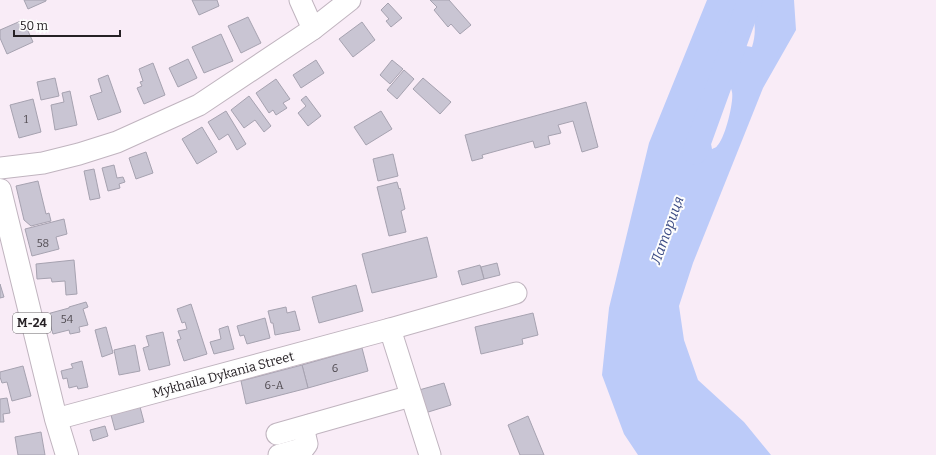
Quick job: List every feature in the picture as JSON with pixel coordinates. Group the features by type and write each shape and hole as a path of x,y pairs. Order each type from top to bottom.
{"highway":[{"name":"М-24","path":"0,190 56,419 67,455"}],"street":[{"path":"300,0 313,29"},
{"path":"0,168 43,163 117,142 199,105 313,29 350,0"},
{"name":"Mykhaila Dykania Street","path":"56,419 390,330 516,293"},
{"path":"390,330 430,455"},
{"path":"277,434 412,396"},
{"path":"279,455 304,448 307,444 304,431 310,425"}],"water":[{"path":"707,0 794,0 796,30 763,88 693,263 679,306 684,340 698,380 744,422 771,455 638,455 624,434 602,375 609,308 649,143","holes":["742,8 750,8 753,17 755,33 752,47 746,46 742,38 738,21 738,13","725,82 730,86 732,92 730,112 723,136 717,146 712,149 706,118 707,107 712,98 712,91 717,84"]}],"building":[{"path":"24,0 46,0 46,1 28,9"},
{"path":"192,0 217,0 219,6 199,15"},
{"path":"430,0 449,0 471,25 460,34 451,24 448,27 434,10 437,7"},
{"path":"388,3 402,18 391,27 386,21 389,19 381,10"},
{"path":"248,17 261,43 241,53 228,26"},
{"path":"23,20 33,42 7,54 0,38 0,30"},
{"path":"362,22 375,40 353,57 339,39"},
{"path":"221,34 233,61 204,73 192,47"},
{"path":"188,59 197,78 178,87 169,68"},
{"path":"316,60 324,73 301,88 293,75"},
{"path":"392,60 403,69 390,84 380,75"},
{"path":"153,63 165,95 144,104 137,88 142,86 140,82 143,81 139,69"},
{"path":"404,70 414,79 397,99 387,90"},
{"path":"108,75 121,112 98,120 90,96 102,92 98,79"},
{"path":"55,78 59,96 41,100 37,82"},
{"path":"423,78 451,102 440,114 413,89"},
{"path":"276,79 290,99 283,103 287,108 276,115 273,110 269,113 256,93"},
{"path":"70,91 77,125 55,130 51,105 64,102 62,93"},
{"path":"249,96 271,126 264,132 255,120 244,128 231,110"},
{"path":"306,96 321,116 308,126 298,113 306,106 301,100"},
{"path":"33,99 41,132 19,138 10,105"},
{"path":"586,102 598,147 582,152 573,121 558,125 561,133 548,136 550,144 535,148 533,141 482,155 483,158 472,161 465,135"},
{"path":"226,111 246,144 237,150 228,134 219,140 208,122"},
{"path":"381,111 392,129 366,145 354,127"},
{"path":"202,127 217,152 197,164 182,139"},
{"path":"146,152 153,173 136,179 129,158"},
{"path":"393,154 398,176 378,181 373,159"},
{"path":"114,165 117,178 123,177 125,182 119,184 120,188 108,191 102,168"},
{"path":"94,169 100,198 90,200 84,171"},
{"path":"38,181 46,214 49,213 51,221 31,226 24,220 16,186"},
{"path":"397,182 405,209 401,211 406,232 389,236 377,187"},
{"path":"64,219 67,234 56,237 59,249 32,256 25,229"},
{"path":"427,237 437,277 372,293 362,254"},
{"path":"74,260 77,294 66,295 65,281 52,282 51,278 37,279 36,264"},
{"path":"497,263 500,275 484,279 481,267"},
{"path":"480,265 484,279 462,285 458,271"},
{"path":"0,284 4,297 0,298"},
{"path":"356,285 363,311 319,323 312,297"},
{"path":"86,302 88,307 83,309 88,325 79,327 80,332 70,334 69,330 53,334 47,314"},
{"path":"191,304 207,354 184,361 177,340 181,339 178,331 187,329 185,322 182,323 177,309"},
{"path":"286,307 287,313 295,311 300,330 275,335 273,323 271,323 268,311"},
{"path":"533,313 538,335 522,339 523,344 481,354 475,327"},
{"path":"265,318 270,338 247,344 244,335 240,336 237,326"},
{"path":"228,326 234,349 214,354 210,342 221,339 219,329"},
{"path":"106,327 113,353 102,357 95,330"},
{"path":"163,332 170,365 149,370 143,348 149,346 146,336"},
{"path":"135,345 140,371 119,375 114,350"},
{"path":"362,348 368,371 308,388 302,365"},
{"path":"82,361 88,387 78,389 77,386 69,388 67,378 63,379 61,371 73,368 71,364"},
{"path":"302,365 308,388 246,404 241,381"},
{"path":"23,366 31,396 12,401 7,382 2,383 0,372"},
{"path":"444,383 451,405 425,413 419,390"},
{"path":"7,398 10,413 3,414 4,422 0,422 0,399"},
{"path":"140,407 144,422 115,430 111,415"},
{"path":"528,416 544,455 520,455 508,425"},
{"path":"105,426 108,436 93,441 90,430"},
{"path":"41,432 45,455 18,455 15,437"}],"waterway":[{"name":"Латориця","path":"695,152 750,0"}]}
